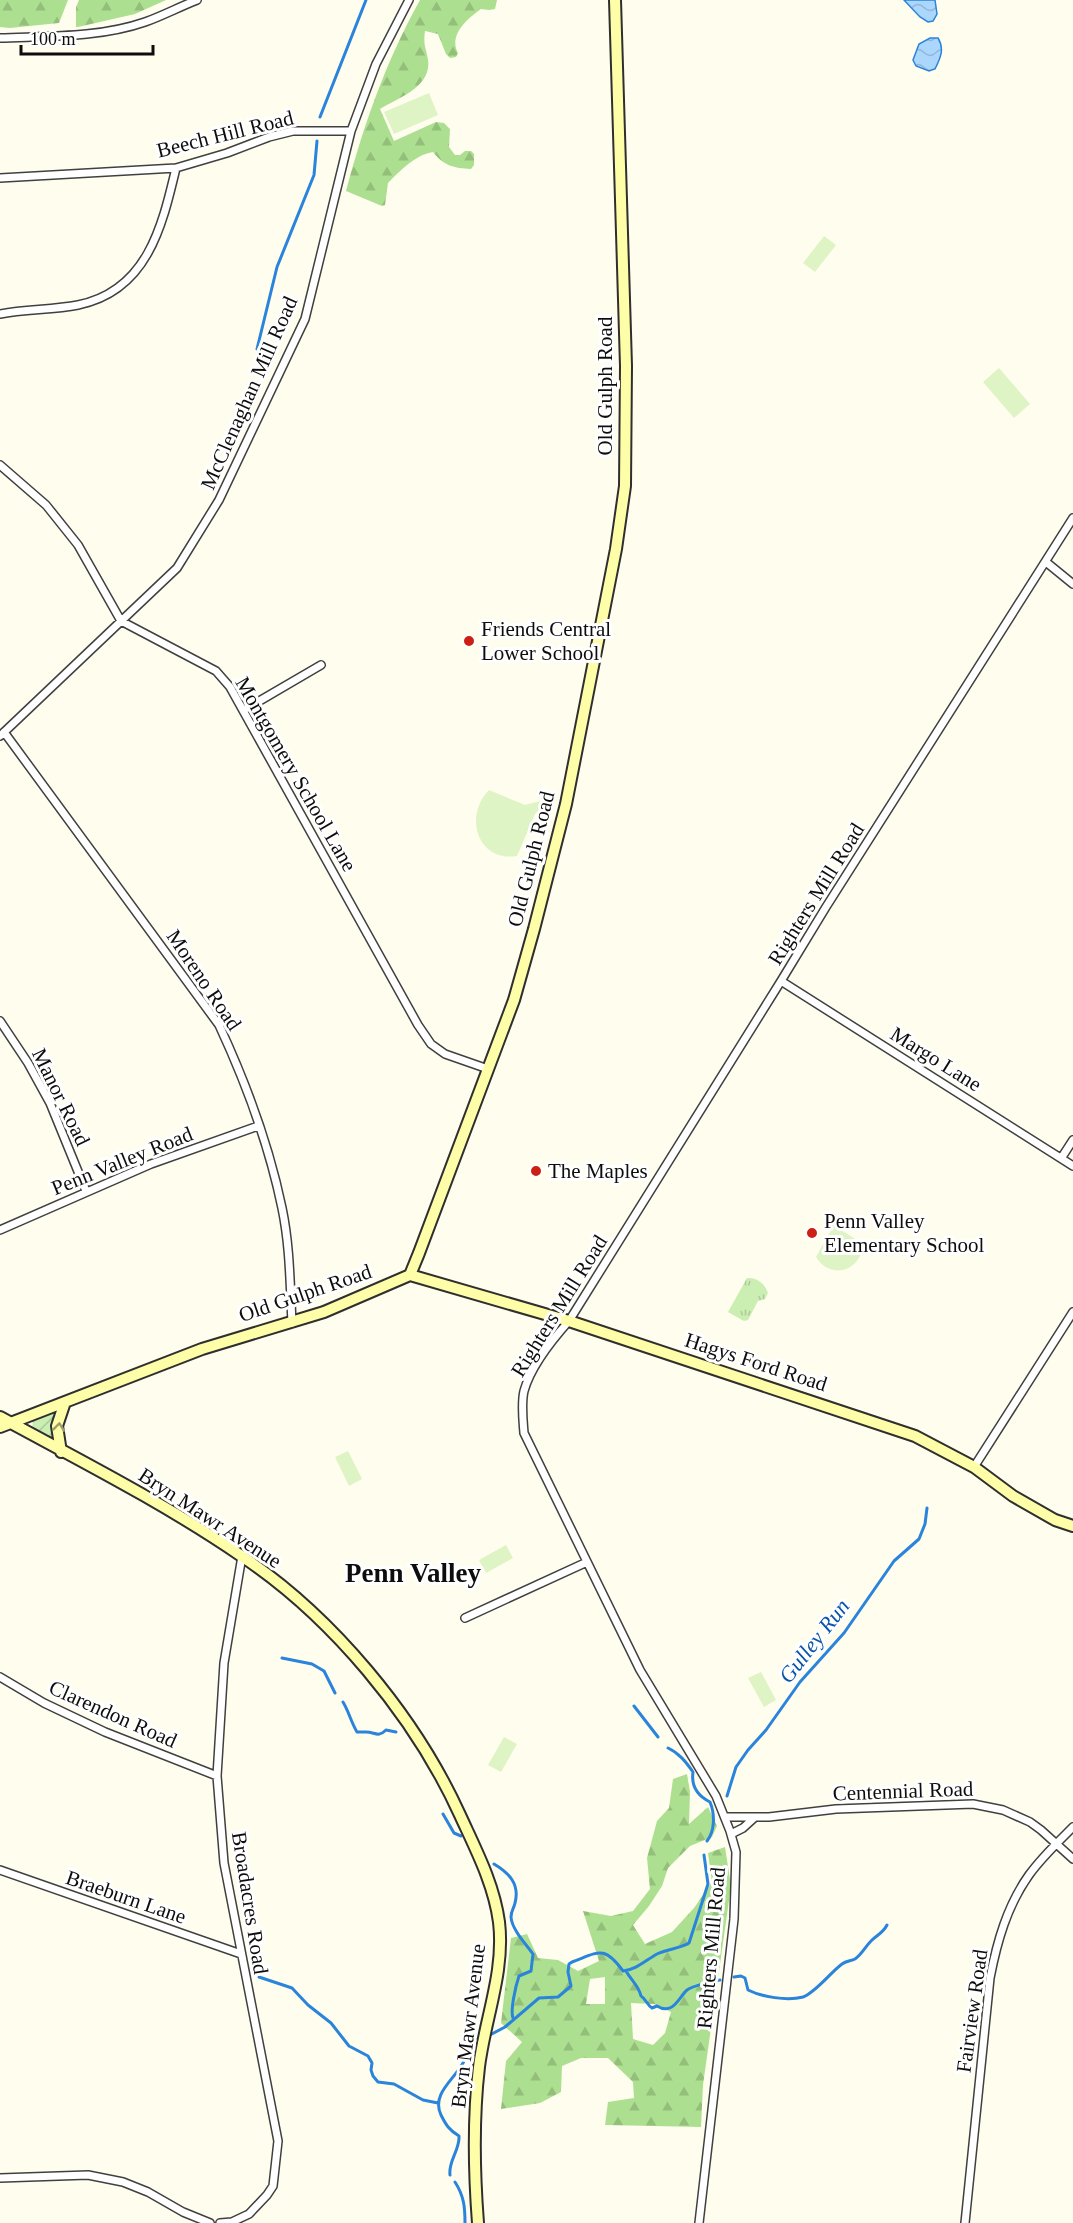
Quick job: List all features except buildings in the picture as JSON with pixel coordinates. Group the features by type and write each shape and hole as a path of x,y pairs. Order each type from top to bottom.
{"street":[{"path":"0,38 92,33 118,29 144,22 196,0"},
{"name":"McClenaghan Mill Road","path":"2,734 177,568 219,500 305,319 351,131 376,64 409,0"},
{"name":"Old Gulph Road","path":"5,1425 202,1349 324,1312 410,1275 514,1000 566,804 616,549 625,486 626,366 615,0"},
{"name":"Beech Hill Road","path":"0,178 176,168 293,131 351,131"},
{"path":"0,314 77,305 110,293 119,287 140,266 156,240 176,168"},
{"path":"0,465 46,505 78,545 121,621"},
{"name":"Righters Mill Road","path":"699,2223 734,1919 735,1852 731,1834 716,1796 640,1670 524,1431 524,1393 528,1380 556,1335 569,1321 832,897 1073,518"},
{"path":"1046,562 1073,584"},
{"name":"Montgomery School Lane","path":"121,621 216,671 230,687 418,1025 431,1044 444,1053 488,1069"},
{"path":"244,710 321,665"},
{"name":"Moreno Road","path":"2,734 219,1025 239,1067 282,1209 290,1265 292,1323"},
{"name":"Margo Lane","path":"782,981 1073,1166"},
{"name":"Manor Road","path":"0,1021 28,1063 50,1103 86,1191"},
{"name":"Penn Valley Road","path":"0,1230 151,1164 258,1126"},
{"path":"1062,1157 1073,1140"},
{"name":"Hagys Ford Road","path":"410,1275 569,1321 915,1436 974,1467 1013,1496 1055,1520 1073,1526"},
{"path":"974,1467 1073,1312"},
{"path":"61,1452 57,1426 66,1402"},
{"name":"Bryn Mawr Avenue","path":"0,1417 5,1425 137,1492 242,1556 308,1608 365,1666 410,1727 449,1790 489,1878 499,1924 499,1972 479,2065 475,2160 478,2223"},
{"name":"Broadacres Road","path":"220,2223 232,2222 249,2214 267,2195 273,2186 278,2141 224,1863 217,1776 224,1663 242,1556"},
{"path":"465,1618 586,1562"},
{"name":"Clarendon Road","path":"0,1677 44,1704 105,1732 217,1776"},
{"name":"Centennial Road","path":"725,1817 754,1818 836,1809 972,1804 1017,1815 1041,1830 1073,1859"},
{"name":"Centennial Road","path":"731,1834 743,1828 754,1818"},
{"name":"Fairview Road","path":"965,2223 990,1978 996,1949 1015,1898 1030,1874 1073,1827"},
{"name":"Braeburn Lane","path":"0,1870 241,1954"},
{"path":"0,2178 88,2175 123,2182 210,2223"}],"green space":[{"path":"0,0 68,0 59,23 10,28 0,27"},
{"path":"79,0 166,0 135,14 76,27 76,7"},
{"path":"420,0 497,0 495,9 481,9 461,28 457,34 458,53 456,57 450,58 446,54 438,34 425,31 428,69 425,78 404,96 380,109 394,141 436,122 444,123 450,129 449,147 455,155 471,151 474,154 474,165 471,169 454,167 445,163 433,152 420,156 388,183 385,205 382,206 346,191 377,93"},
{"path":"429,93 438,115 394,134 384,112"},
{"path":"824,236 836,245 815,272 803,263"},
{"path":"999,368 1030,404 1014,418 983,382"},
{"path":"489,790 525,805 540,801 543,807 535,814 517,856 504,856 493,852 484,845 479,835 476,824 477,813 481,801"},
{"path":"837,1221 838,1228 863,1244 857,1261 844,1270 829,1269 816,1257 831,1230 830,1222"},
{"path":"747,1278 760,1282 768,1293 765,1299 758,1301 748,1320 744,1321 728,1312"},
{"path":"53,1413 55,1417 52,1421 53,1436 51,1438 32,1429 33,1421"},
{"path":"348,1451 362,1479 349,1486 335,1457"},
{"path":"506,1545 513,1558 486,1573 479,1560"},
{"path":"761,1672 776,1700 764,1707 748,1678"},
{"path":"504,1737 517,1744 501,1772 488,1765"},
{"path":"687,1774 690,1792 689,1824 708,1807 717,1826 712,1837 690,1846 668,1868 662,1886 633,1925 645,1944 672,1932 694,1908 712,1882 708,1853 725,1847 731,1886 703,2085 701,2127 605,2125 608,2102 634,2098 633,2082 608,2058 581,2058 562,2066 561,2092 540,2103 501,2109 506,2061 522,2042 501,2023 511,1938 527,1934 538,1958 558,1960 578,1971 599,1961 583,1911 611,1916 633,1911 650,1889 647,1858 657,1821 669,1808 673,1779","holes":["605,1977 605,2004 586,2004 590,1979","631,2003 654,2004 671,2012 665,2033 653,2045 633,2039"]}],"water":[{"path":"904,0 935,0 937,14 933,21 928,22"},
{"path":"930,38 938,38 941,50 935,69 929,71 916,66 913,60 919,44"}],"waterway":[{"path":"320,117 366,0"},
{"path":"257,349 277,267 314,175 317,141"},
{"name":"Gulley Run","path":"727,1796 736,1767 748,1750 766,1730 800,1682 844,1633 894,1561 919,1539 925,1524 927,1508"},
{"path":"282,1658 312,1664 324,1671 335,1693"},
{"path":"343,1702 357,1732 379,1734 386,1730 396,1732"},
{"path":"634,1706 658,1737"},
{"path":"668,1748 688,1765 693,1772 696,1790 710,1802 713,1822 712,1832 707,1841"},
{"path":"443,1814 454,1833 461,1836"},
{"name":"Gulley Run","path":"488,2036 505,2027 539,1998 558,1997 571,1986 568,1972 569,1964 572,1962 595,1954 606,1954 623,1971 637,1967 661,1952 689,1943 708,1884 704,1855"},
{"path":"494,1864 509,1875 515,1885 516,1896 511,1915 512,1922 533,1954 531,1971 519,1976 513,2004 513,2018"},
{"path":"734,1977 745,1978 748,1990 760,1995 775,1998 803,1997 813,1991 842,1964 855,1959 887,1925"},
{"path":"626,1971 641,1996 652,2008 657,2006 667,2009 675,2004 687,1990 720,1980"},
{"path":"259,1977 292,1988 308,2005 331,2023 349,2046 368,2056 372,2063 373,2076 378,2082 394,2084 423,2100 438,2103"},
{"name":"Gulley Run","path":"450,2175 459,2136 450,2129 441,2115 439,2100 463,2063 473,2041 482,2038"},
{"name":"Gulley Run","path":"455,2182 463,2202 465,2223"}],"place":[{"name":"Friends Central Lower School","path":"469,641"},
{"name":"The Maples","path":"536,1171"},
{"name":"Penn Valley Elementary School","path":"812,1233"}],"district":[{"name":"Penn Valley","path":"413,1573"}]}
